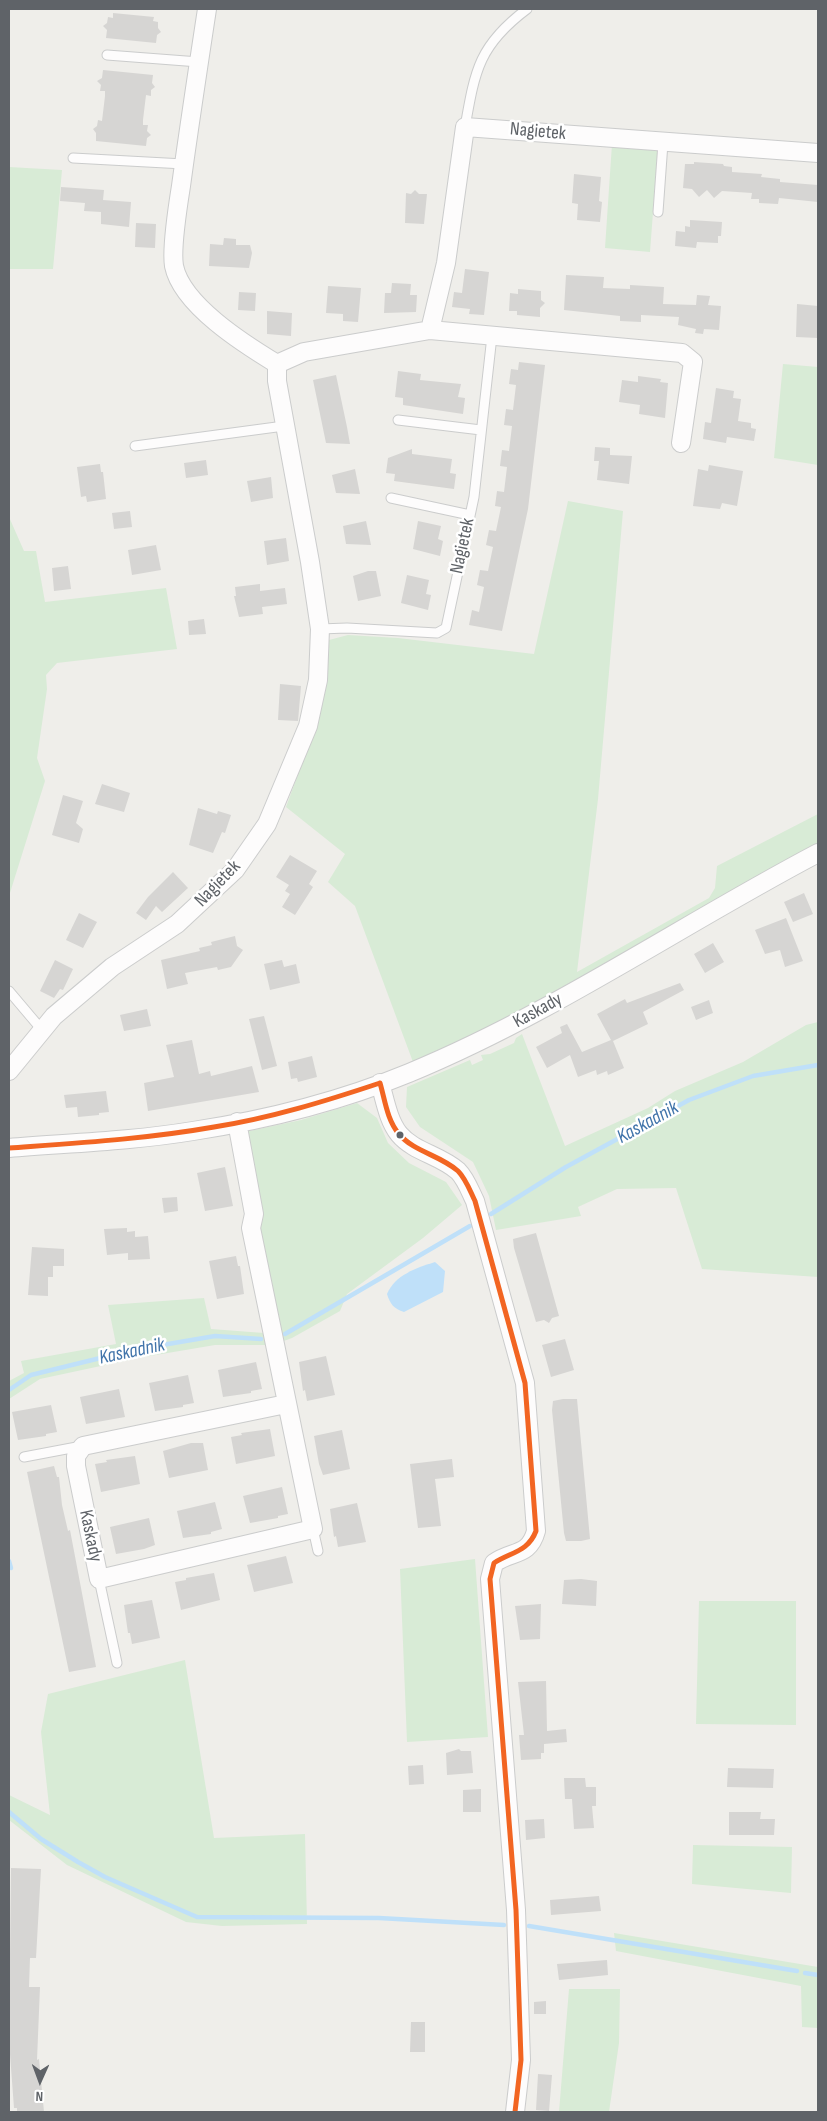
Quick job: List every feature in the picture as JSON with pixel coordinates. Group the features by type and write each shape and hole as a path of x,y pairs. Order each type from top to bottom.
{"street":[{"path":"207,9 177,215 174,266 185,289 209,316 253,350 277,364 304,352 430,330 682,353 693,362 681,443"},
{"path":"430,330 446,263 465,126"},
{"name":"Nagietek","path":"465,126 818,153"},
{"name":"Nagietek","path":"9,1071 54,1016 112,967 177,924 235,870 267,824 308,726 318,680 320,629 310,562 284,426 277,381 277,364"},
{"name":"Kaskady","path":"9,1148 192,1131 238,1122 342,1096 380,1083 469,1047 520,1022 818,853"},
{"path":"380,1083 392,1122 399,1134 408,1143 446,1163 458,1172 475,1202 525,1383 536,1532 531,1545 526,1549 499,1559 491,1568 490,1590 516,1910 521,2060 515,2112"},
{"path":"238,1122 254,1214 252,1228 286,1404 313,1529"},
{"path":"83,1446 286,1404"},
{"name":"Kaskady","path":"83,1446 76,1456 76,1466 99,1579 313,1529"}],"lane":[{"path":"465,126 473,80 481,57 493,40 528,9"},
{"path":"107,55 199,62"},
{"path":"658,212 663,142"},
{"path":"73,158 184,164"},
{"name":"Nagietek","path":"320,629 346,628 437,633 446,628 470,515 492,336"},
{"path":"398,420 481,430"},
{"path":"135,446 284,426"},
{"path":"391,498 470,515"},
{"path":"9,991 42,1030"},
{"path":"24,1457 83,1446"},
{"path":"313,1529 318,1551"},
{"path":"99,1579 117,1663"}],"green space":[{"path":"612,144 658,146 650,252 605,248"},
{"path":"9,167 62,170 53,269 9,269"},
{"path":"783,364 818,367 818,465 774,458"},
{"path":"568,501 623,511 598,799 577,972 709,898 715,888 717,866 818,814 818,845 577,980 459,1043 413,1062 355,906 328,882 345,854 286,807 320,714 329,640 348,635 398,638 534,654"},
{"path":"9,517 24,551 36,551 45,602 166,588 177,649 57,663 46,675 47,689 37,758 45,781 9,896"},
{"path":"818,1022 818,1277 702,1269 676,1188 617,1189 578,1207 581,1216 496,1230 489,1196 473,1162 420,1127 406,1107 407,1087 470,1060 472,1065 483,1060 481,1055 490,1054 514,1043 516,1038 522,1034 565,1146 648,1108 675,1091 743,1062 806,1025"},
{"path":"357,1103 377,1118 388,1143 409,1163 446,1182 462,1205 423,1238 347,1294 340,1311 292,1338 281,1342 257,1227 245,1132 301,1120"},
{"path":"204,1298 211,1329 264,1333 266,1345 215,1345 138,1358 40,1379 9,1399 9,1381 24,1373 21,1361 116,1344 108,1305"},
{"path":"475,1559 488,1737 407,1742 400,1569"},
{"path":"699,1601 796,1601 796,1725 696,1724"},
{"path":"185,1660 214,1838 305,1834 307,1924 222,1926 186,1922 67,1865 9,1820 9,1795 50,1815 41,1732 48,1694"},
{"path":"693,1845 792,1847 791,1893 692,1884"},
{"path":"614,1933 818,1967 818,2028 802,2027 801,1986 616,1951"},
{"path":"569,1989 620,1989 619,2043 609,2112 559,2112"}],"water":[{"path":"435,1262 445,1271 443,1292 404,1312 395,1308 387,1294 395,1282 407,1273"}],"building":[{"path":"113,13 154,17 153,21 158,22 158,28 161,32 157,35 156,43 106,38 107,30 103,26 107,23 108,17 113,18"},
{"path":"103,70 153,75 152,83 155,87 151,90 151,96 146,95 143,120 143,125 148,125 147,131 151,135 147,138 146,146 96,141 96,133 93,129 97,126 98,120 102,121 105,96 105,91 100,91 101,85 97,81 102,78"},
{"path":"694,162 723,164 724,166 732,167 732,172 762,174 761,177 780,179 780,182 818,185 818,202 779,198 778,204 759,203 759,199 751,199 752,193 722,191 714,198 707,190 699,197 692,189 683,188 685,164 694,164"},
{"path":"574,174 601,177 599,201 602,202 600,222 577,220 578,204 572,203"},
{"path":"61,187 104,190 103,200 131,202 129,227 101,224 101,212 84,211 85,203 60,201"},
{"path":"415,190 419,194 427,194 424,224 405,223 406,193 411,194"},
{"path":"690,220 722,222 721,236 718,236 718,243 697,242 696,248 675,246 676,231 685,232 685,226 690,227"},
{"path":"136,223 156,224 155,248 135,247"},
{"path":"224,238 236,239 236,245 250,245 252,253 249,268 209,266 210,244 223,245"},
{"path":"465,269 489,272 484,315 469,314 470,309 452,307 454,292 462,293"},
{"path":"566,275 604,277 603,288 630,289 630,285 664,287 663,304 696,305 697,295 710,296 708,305 721,306 719,330 704,329 703,334 695,333 696,329 678,325 679,317 641,315 641,322 620,321 620,316 564,310"},
{"path":"392,283 411,284 410,295 417,295 416,312 384,313 385,293 391,293"},
{"path":"328,286 361,288 358,322 343,321 343,314 326,313"},
{"path":"518,289 541,291 541,300 545,303 540,308 540,317 517,315 517,311 509,311 510,293 518,294"},
{"path":"239,292 256,293 255,311 238,310"},
{"path":"797,304 818,306 818,338 796,337"},
{"path":"267,311 292,313 291,336 267,334"},
{"path":"519,362 545,365 528,509 502,631 469,625 472,610 479,612 484,587 477,585 480,570 488,571 493,547 486,545 489,530 496,531 501,507 495,506 497,491 504,492 507,467 500,466 502,450 509,451 512,426 504,425 506,409 513,410 516,385 509,384 511,369 518,370"},
{"path":"398,371 421,374 420,380 461,384 458,397 465,398 463,414 403,405 403,398 395,397"},
{"path":"336,375 350,444 326,443 313,380"},
{"path":"638,376 661,379 660,382 668,383 665,418 639,414 640,405 619,402 622,380 638,382"},
{"path":"716,388 734,391 733,398 741,399 738,421 751,423 751,428 756,429 754,441 727,437 726,443 703,439 705,422 711,423"},
{"path":"595,447 610,448 610,455 632,456 629,484 597,480 599,461 594,461"},
{"path":"412,449 412,454 452,459 450,473 456,474 454,489 394,481 395,474 386,473 388,458"},
{"path":"206,460 208,475 186,478 184,463"},
{"path":"100,464 101,472 103,472 106,499 87,502 86,496 81,497 77,467"},
{"path":"709,465 743,471 737,506 722,503 720,509 693,506 698,469 708,471"},
{"path":"355,469 360,494 336,493 332,475"},
{"path":"271,477 273,498 251,502 247,481"},
{"path":"130,511 132,527 114,529 112,513"},
{"path":"366,521 371,545 346,544 343,526"},
{"path":"418,521 441,526 438,539 443,541 440,556 413,549"},
{"path":"286,538 289,561 267,565 264,541"},
{"path":"156,545 161,570 132,575 128,550"},
{"path":"68,566 71,589 54,591 52,568"},
{"path":"368,571 376,571 381,596 358,601 353,576"},
{"path":"407,575 429,580 426,594 431,595 428,610 401,603"},
{"path":"260,584 260,591 285,588 287,604 262,607 263,614 239,617 234,596 236,596 235,587"},
{"path":"204,619 206,634 189,635 188,621"},
{"path":"280,684 301,686 298,721 278,720"},
{"path":"102,784 130,793 124,812 95,804"},
{"path":"63,795 83,801 76,823 83,829 79,843 52,835"},
{"path":"198,808 217,814 218,811 231,815 225,833 222,832 213,853 189,845"},
{"path":"290,855 317,871 309,884 313,887 295,915 282,907 290,894 285,891 289,885 276,877"},
{"path":"173,872 188,888 162,912 156,906 146,920 136,913 148,897"},
{"path":"804,893 813,914 793,922 784,902"},
{"path":"79,913 97,922 83,948 66,940"},
{"path":"786,918 803,961 785,967 780,950 765,954 755,930"},
{"path":"235,936 237,946 243,950 231,967 218,970 217,967 185,973 188,984 167,989 161,960 200,951 199,948 212,945 211,942"},
{"path":"713,943 724,962 705,973 694,954"},
{"path":"55,960 73,969 63,990 60,989 54,998 40,991"},
{"path":"282,960 284,967 296,964 300,983 270,990 264,964"},
{"path":"680,983 684,990 643,1012 648,1024 613,1041 624,1068 608,1075 607,1071 597,1075 596,1070 578,1077 570,1055 547,1068 536,1047 562,1033 560,1027 567,1024 582,1052 611,1040 597,1014 625,999 627,1003"},
{"path":"709,1000 713,1013 696,1020 691,1007"},
{"path":"147,1009 151,1026 124,1031 120,1015"},
{"path":"264,1016 277,1066 262,1070 249,1019"},
{"path":"192,1040 199,1074 210,1071 211,1076 252,1066 259,1092 148,1111 144,1083 174,1077 166,1045"},
{"path":"312,1056 317,1077 298,1082 297,1078 291,1079 288,1062"},
{"path":"106,1091 109,1112 78,1117 77,1107 66,1108 64,1095"},
{"path":"225,1167 233,1206 205,1211 197,1173"},
{"path":"177,1197 178,1211 164,1213 162,1198"},
{"path":"127,1228 127,1232 135,1231 135,1237 148,1236 150,1259 128,1260 128,1253 107,1255 104,1229"},
{"path":"536,1233 559,1316 552,1318 549,1323 544,1320 536,1322 514,1248 513,1239"},
{"path":"32,1247 64,1249 64,1266 53,1266 53,1277 48,1277 48,1296 28,1295"},
{"path":"236,1256 238,1266 240,1266 244,1294 217,1299 209,1261"},
{"path":"565,1339 574,1370 551,1377 542,1345"},
{"path":"326,1356 335,1395 307,1401 305,1390 303,1391 299,1362"},
{"path":"256,1362 262,1389 251,1391 251,1393 223,1397 218,1370"},
{"path":"188,1375 194,1403 183,1405 183,1407 155,1411 149,1383"},
{"path":"119,1389 125,1417 86,1424 80,1397"},
{"path":"577,1399 590,1539 581,1541 566,1541 564,1533 552,1410 553,1401"},
{"path":"51,1405 57,1432 46,1434 46,1436 18,1440 12,1412"},
{"path":"270,1429 275,1456 236,1464 231,1437 242,1435 241,1433"},
{"path":"342,1430 350,1469 323,1475 314,1436"},
{"path":"191,1443 203,1443 208,1470 169,1478 163,1451"},
{"path":"135,1456 140,1484 101,1492 95,1464 107,1462 106,1460"},
{"path":"452,1459 454,1477 435,1479 441,1526 418,1528 410,1464"},
{"path":"54,1466 57,1477 59,1477 62,1505 68,1531 70,1530 96,1667 69,1672 27,1472"},
{"path":"282,1487 288,1514 278,1516 278,1518 250,1523 243,1496"},
{"path":"215,1502 222,1529 211,1532 211,1534 183,1538 177,1511"},
{"path":"357,1503 366,1542 338,1547 336,1536 334,1537 330,1509"},
{"path":"149,1518 155,1545 116,1554 110,1527"},
{"path":"286,1556 293,1583 254,1592 247,1565"},
{"path":"214,1573 220,1600 181,1610 175,1582"},
{"path":"581,1579 597,1581 596,1606 562,1604 564,1580"},
{"path":"152,1600 160,1638 132,1644 130,1633 128,1633 124,1605"},
{"path":"541,1604 540,1639 520,1640 515,1606"},
{"path":"546,1681 547,1731 566,1729 567,1742 544,1744 544,1753 541,1753 541,1759 521,1760 519,1735 524,1735 518,1682"},
{"path":"459,1749 461,1751 471,1751 473,1773 447,1775 446,1753"},
{"path":"423,1765 424,1784 409,1785 408,1766"},
{"path":"728,1768 774,1769 773,1788 727,1787"},
{"path":"564,1778 585,1778 586,1787 596,1787 596,1806 592,1806 594,1828 574,1829 572,1799 565,1799"},
{"path":"481,1789 481,1812 463,1812 463,1790"},
{"path":"729,1812 761,1812 760,1819 775,1819 774,1835 729,1835"},
{"path":"544,1819 545,1838 526,1840 525,1820"},
{"path":"11,1868 41,1869 36,1958 30,1958 29,1987 40,1987 37,2060 39,2059 44,2112 17,2112 17,2108 14,2108 9,2041"},
{"path":"599,1896 601,1911 551,1915 550,1900"},
{"path":"607,1960 608,1975 559,1980 557,1964"},
{"path":"546,2001 546,2014 534,2014 534,2002"},
{"path":"411,2022 425,2022 425,2052 410,2052"},
{"path":"538,2074 552,2075 549,2111 536,2110"}],"waterway":[{"name":"Kaskadnik","path":"491,1214 566,1167 689,1100 753,1076 818,1065"},
{"name":"Kaskadnik","path":"285,1334 470,1226"},
{"name":"Kaskadnik","path":"9,1390 31,1375 133,1350 215,1336 261,1339"},
{"path":"9,1561 11,1568"},
{"path":"9,1812 41,1839 78,1862 105,1877 197,1917 379,1918 504,1925"},
{"path":"529,1926 797,1971"},
{"path":"805,1973 818,1975"}],"transit line":[{"path":"380,1083 389,1116 399,1134 412,1145 458,1171 468,1185 475,1201 525,1383 536,1531 533,1538 524,1547 494,1563 490,1579 516,1910 521,2060 515,2112"},
{"path":"9,1148 137,1138 214,1127 298,1108 380,1083"}]}
